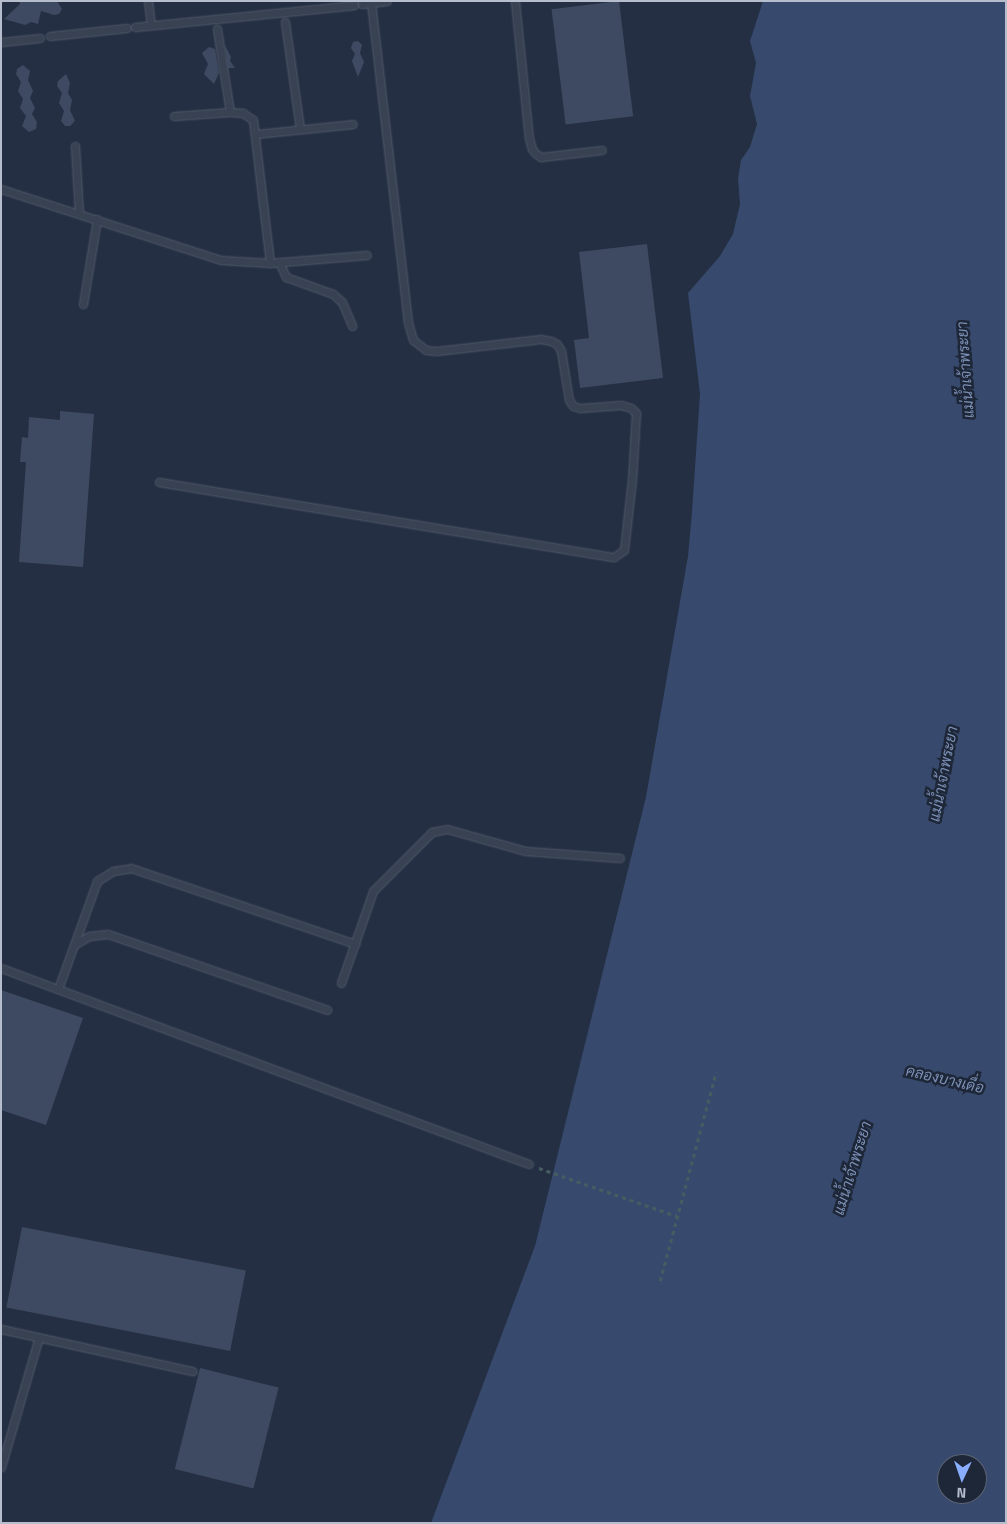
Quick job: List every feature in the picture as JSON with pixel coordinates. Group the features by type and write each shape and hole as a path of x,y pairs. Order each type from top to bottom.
{"lane":[{"path":"148,1 151,25"},
{"path":"362,4 387,1"},
{"path":"515,1 529,138 532,149 542,157 602,150"},
{"path":"159,482 614,557 624,550 632,480 636,413 631,408 621,405 580,408 573,406 569,400 561,351 557,344 551,340 541,339 437,351 426,350 413,340 408,322 371,2"},
{"path":"135,27 354,5"},
{"path":"285,22 300,129"},
{"path":"50,36 127,28"},
{"path":"217,29 230,112"},
{"path":"1,42 40,38"},
{"path":"174,116 230,112 243,113 253,120 270,263"},
{"path":"256,134 352,124"},
{"path":"75,146 79,214"},
{"path":"1,189 221,260 242,263 270,263 367,255"},
{"path":"83,304 97,219"},
{"path":"279,262 286,277 333,294 342,302 352,326"},
{"path":"341,983 373,891 432,832 447,829 526,851 620,858"},
{"path":"58,989 97,881 113,871 131,868 355,944"},
{"path":"74,945 89,936 108,934 327,1010"},
{"path":"1,968 530,1164"},
{"path":"1,1329 192,1372"},
{"path":"1,1467 39,1337"}],"path":[{"path":"660,1281 716,1072"},
{"path":"530,1164 677,1216"}],"water":[{"path":"763,1 1006,1 1006,1523 431,1523 535,1246 646,797 688,556 692,512 700,394 688,293 720,256 733,234 740,204 738,179 741,160 750,147 757,124 750,96 756,63 750,41"}],"building":[{"path":"19,1 57,1 62,9 59,14 54,15 41,11 38,24 31,22 25,25 4,19 20,4"},
{"path":"619,1 633,116 566,124 552,9"},
{"path":"358,41 362,45 360,53 364,62 358,77 352,61 355,54 351,48 353,42"},
{"path":"225,45 231,57 230,61 235,68 228,68"},
{"path":"209,47 215,49 219,73 214,84 204,74 208,64 202,53"},
{"path":"23,65 30,71 28,80 33,91 30,98 35,108 32,114 37,122 36,129 29,132 22,126 26,116 20,108 23,99 18,91 21,82 16,74 17,69"},
{"path":"66,74 70,83 68,93 72,100 70,110 75,121 70,126 65,126 61,121 64,111 59,103 62,93 57,86 58,81"},
{"path":"647,244 663,378 580,388 574,340 589,338 579,252"},
{"path":"60,411 94,414 83,567 19,562 26,462 20,462 22,437 28,438 29,417 60,420"},
{"path":"1,990 83,1018 46,1125 1,1110"},
{"path":"22,1227 246,1271 230,1351 6,1307"},
{"path":"200,1368 279,1388 253,1489 175,1469"}],"water label":[{"name":"แม่น้ำเจ้าพระยา","path":"965,370"},
{"name":"แม่น้ำเจ้าพระยา","path":"943,774"},
{"name":"คลองบางเดื่อ","path":"945,1079"},
{"name":"แม่น้ำเจ้าพระยา","path":"852,1168"}]}
